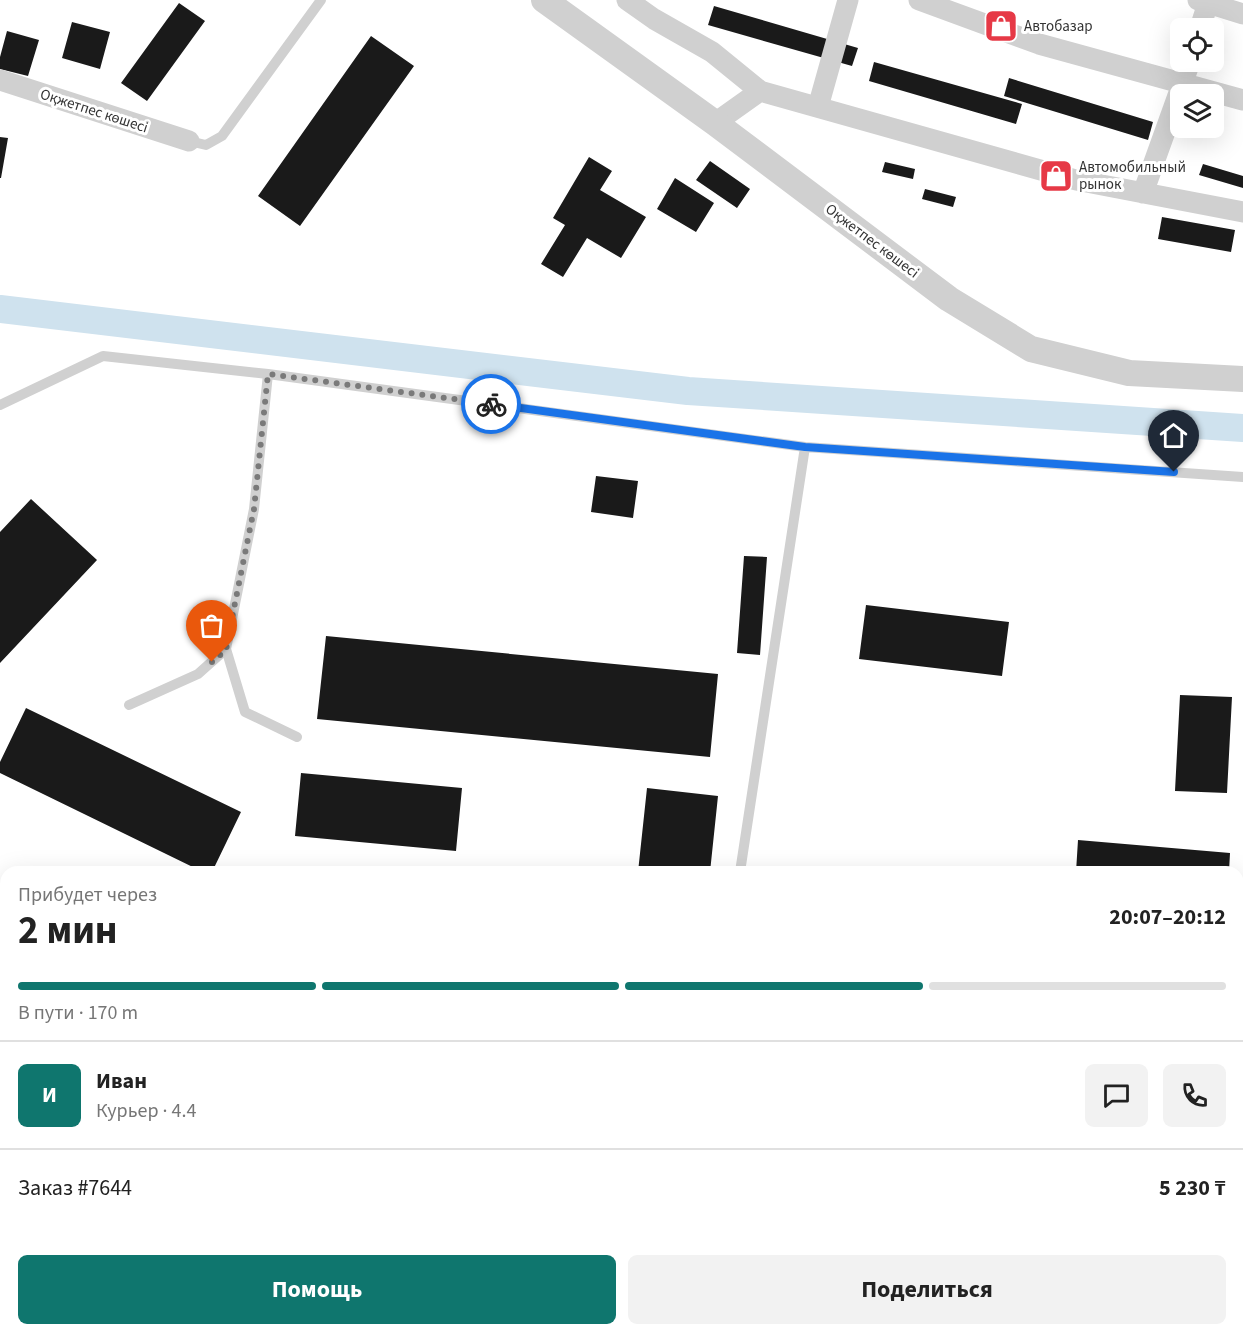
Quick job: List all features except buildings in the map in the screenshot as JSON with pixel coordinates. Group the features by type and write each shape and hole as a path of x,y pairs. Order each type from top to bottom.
{"street":[{"name":"Оқжетпес көшесі","path":"544,0 715,123 949,299 1031,349 1129,373 1243,379"},
{"path":"627,0 654,19 712,52 760,91 1076,180 1243,212"},
{"path":"818,107 848,0"},
{"path":"919,0 1039,44 1243,100"},
{"path":"1202,18 1205,1 1243,14"},
{"path":"1143,193 1187,72"},
{"name":"Оқжетпес көшесі","path":"0,80 189,141"},
{"path":"715,123 760,91"}],"lane":[{"path":"189,141 206,145 222,136 321,0"},
{"path":"0,405 103,356 268,374 805,447 1243,477"},
{"path":"268,374 254,509 226,650 245,712 297,737"},
{"path":"741,866 805,447"},
{"path":"129,705 198,674 226,650"}],"waterway":[{"path":"0,309 688,391 1243,428"}],"way so far":[{"path":"212,662 226,650 254,509 268,374 491,404"}],"place":[{"name":"Автобазар","path":"1001,26"},
{"name":"Автомобильный рынок","path":"1056,176"}],"route":[{"path":"491,404 805,447 1174,472"}]}
